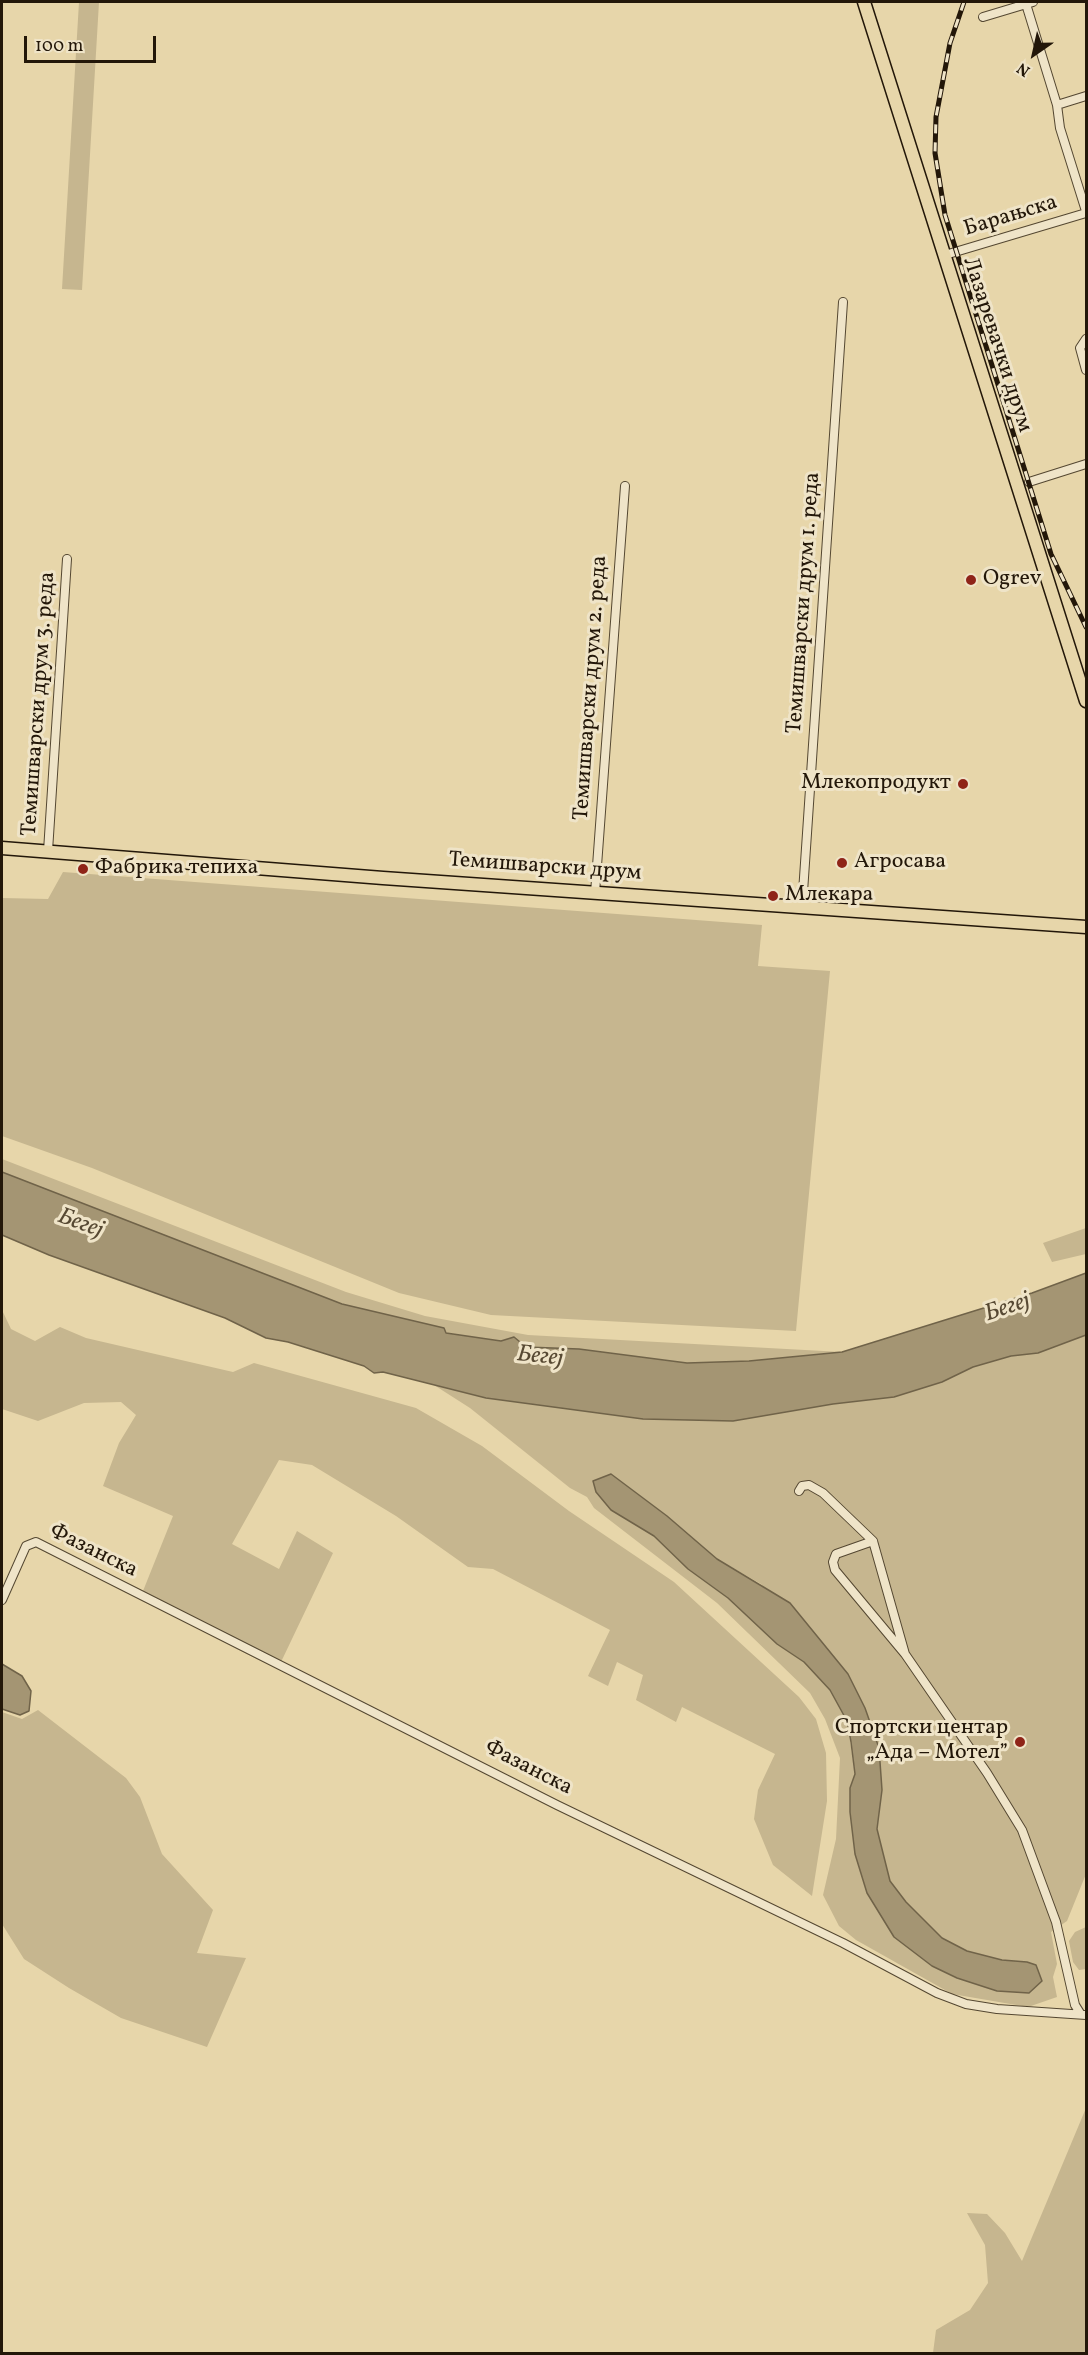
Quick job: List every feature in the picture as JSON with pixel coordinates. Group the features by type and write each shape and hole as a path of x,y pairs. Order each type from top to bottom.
{"main road":[{"name":"Лазаревачки друм","path":"864,2 1086,702"},
{"name":"Темишварски друм","path":"2,848 1086,927"}],"street":[{"path":"983,17 1029,3 1057,105 1060,128 1086,212"},
{"path":"1057,105 1086,96"},
{"name":"Барањска","path":"945,255 1086,212"},
{"name":"Темишварски друм 1. реда","path":"802,907 843,302"},
{"path":"1086,339 1080,348 1086,370"},
{"path":"1029,482 1086,464"},
{"name":"Темишварски друм 2. реда","path":"595,893 625,486"},
{"name":"Темишварски друм 3. реда","path":"48,851 67,559"},
{"path":"799,1491 802,1486 809,1485 823,1492 873,1541 905,1654"},
{"path":"873,1541 836,1554 832,1566 905,1654 987,1773 1022,1830 1053,1913 1075,2005 1083,2014"},
{"name":"Фазанска","path":"2,1600 26,1546 36,1542 557,1805 843,1943 937,1993 966,2004 997,2009 1083,2014"}],"shaded area":[{"path":"79,2 99,2 82,290 62,289"},
{"path":"63,872 762,925 758,966 830,971 796,1331 491,1315 399,1293 92,1168 2,1136 2,898 48,899"},
{"path":"2,1159 346,1292 425,1316 528,1335 842,1352 749,1361 687,1363 579,1349 526,1347 514,1338 501,1341 446,1333 443,1328 342,1304 2,1172"},
{"path":"1086,1228 1086,1254 1052,1262 1043,1243"},
{"path":"2,1310 11,1329 35,1341 60,1327 86,1338 233,1372 254,1363 416,1408 482,1446 569,1511 674,1582 799,1697 816,1719 826,1753 827,1801 812,1896 773,1865 754,1819 758,1790 775,1754 682,1707 676,1722 636,1700 643,1675 617,1662 608,1686 588,1676 610,1630 493,1569 468,1567 396,1516 312,1465 279,1460 232,1544 279,1569 297,1531 333,1553 281,1662 143,1591 173,1516 103,1486 119,1443 136,1415 121,1402 84,1403 38,1421 2,1409"},
{"path":"1086,1335 1086,1874 1067,1921 1051,1932 1057,1964 1053,1977 1057,1997 1028,2007 952,1994 856,1940 839,1926 823,1895 836,1839 840,1758 825,1719 810,1693 717,1603 594,1508 587,1497 570,1488 470,1408 434,1385 486,1398 643,1419 733,1421 833,1404 894,1397 942,1382 973,1367 1011,1356 1038,1353","holes":["611,1474 667,1516 717,1559 761,1584 865,1708 879,1748 882,1790 877,1829 890,1881 906,1902 942,1938 967,1951 1002,1960 1027,1962 932,1966 867,1893 855,1854 850,1812 850,1788 855,1774 847,1721 830,1690 804,1662 777,1644 728,1598 688,1569 654,1536 611,1510"]},
{"path":"38,1710 126,1778 140,1797 162,1854 213,1910 197,1953 246,1958 207,2047 121,2018 69,1988 24,1959 2,1924 2,1712 22,1719"},
{"path":"1086,1927 1086,1969 1079,1970 1073,1962 1069,1941 1075,1932"},
{"path":"1086,2108 1086,2353 933,2353 936,2330 970,2310 988,2283 985,2245 967,2213 987,2214 1005,2233 1022,2261"}],"water":[{"name":"Бегеј","path":"2,1172 342,1304 444,1328 446,1333 501,1341 514,1337 526,1347 579,1349 687,1363 749,1361 842,1352 1032,1293 1086,1273 1086,1335 1038,1353 1011,1356 973,1367 942,1382 894,1397 833,1404 733,1421 643,1419 486,1398 383,1372 374,1373 364,1366 288,1342 266,1338 225,1318 49,1255 2,1235"},
{"path":"611,1474 667,1516 717,1559 790,1603 848,1674 865,1708 879,1748 882,1790 877,1829 890,1881 906,1902 942,1938 967,1951 1002,1960 1036,1965 1042,1981 1029,1993 997,1991 957,1978 932,1966 894,1937 867,1893 855,1854 850,1812 850,1788 855,1774 851,1742 847,1721 830,1690 804,1662 777,1644 728,1598 688,1569 654,1536 611,1510 596,1492 593,1481"},
{"path":"2,1664 22,1676 31,1691 29,1711 20,1715 2,1709"}],"railway":[{"path":"964,2 950,43 936,117 935,153 945,215 1051,554 1086,627"}],"place":[{"name":"Ogrev","path":"971,580"},
{"name":"Млекопродукт","path":"963,784"},
{"name":"Агросава","path":"842,863"},
{"name":"Фабрика тепиха","path":"83,869"},
{"name":"Млекара","path":"773,896"},
{"name":"Спортски центар „Ада – Мотел”","path":"1020,1742"}]}
